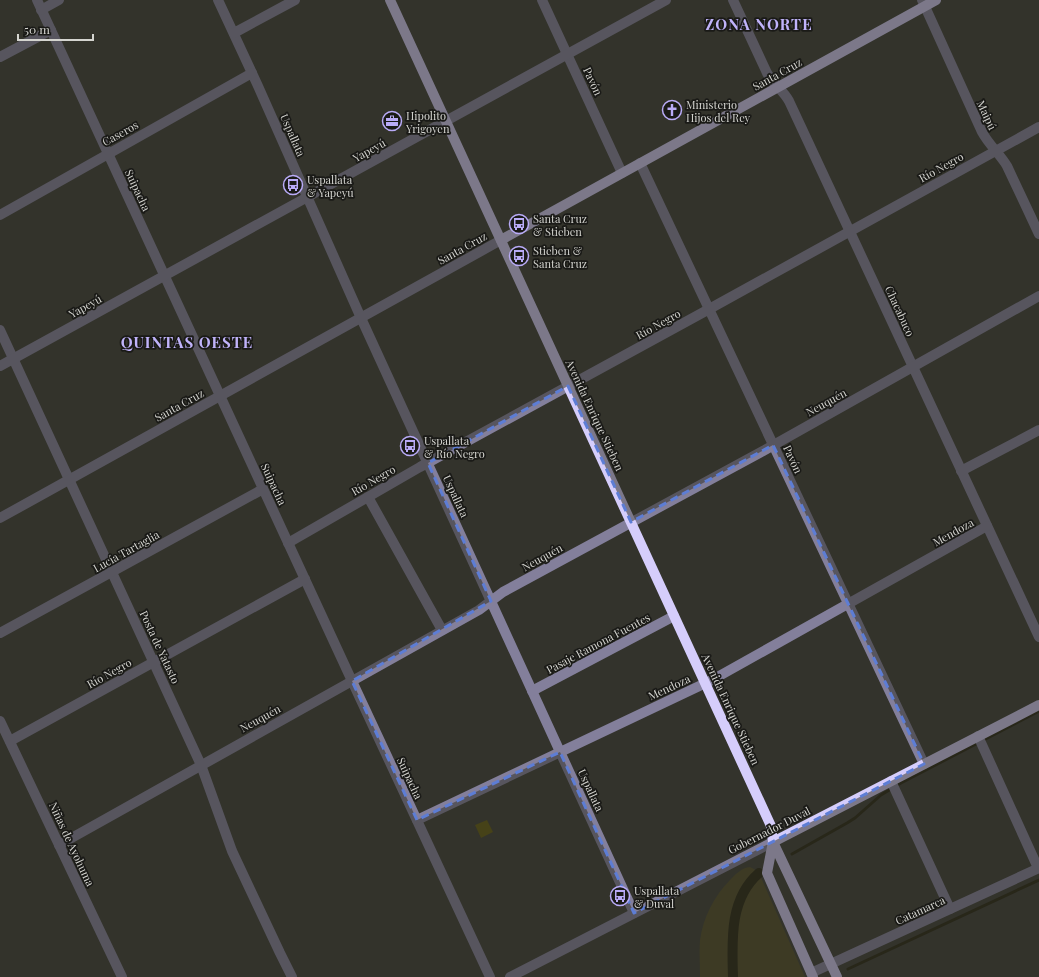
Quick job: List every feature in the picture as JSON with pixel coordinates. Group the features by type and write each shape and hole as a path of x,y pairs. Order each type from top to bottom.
{"main road":[{"name":"Avenida Enrique Stieben","path":"391,0 771,826 773,842 767,873 812,975"},
{"name":"Santa Cruz","path":"501,240 778,87 923,3 936,0"},
{"name":"Gobernador Duval","path":"773,842 1039,705"},
{"name":"Avenida Enrique Stieben","path":"773,842 837,977"}],"street":[{"name":"Suipacha","path":"37,0 490,977"},
{"path":"41,10 59,0"},
{"name":"Uspallata","path":"218,0 361,318 634,913"},
{"path":"234,33 295,0"},
{"name":"Pavón","path":"542,0 622,173"},
{"name":"Yapeyú","path":"0,366 666,0"},
{"name":"Chacabuco","path":"733,0 767,73 789,100 1039,637"},
{"name":"Maipú","path":"923,3 982,132 1007,166 1039,234"},
{"path":"0,57 50,30"},
{"name":"Caseros","path":"0,215 252,73"},
{"name":"Río Negro","path":"288,543 428,463 1039,127"},
{"name":"Pavón","path":"640,163 924,764"},
{"name":"Santa Cruz","path":"0,518 501,240"},
{"name":"Neuquén","path":"59,844 478,610 502,592 773,445 1039,296"},
{"name":"Posta de Yatasto","path":"0,330 201,765 232,851 292,977"},
{"path":"961,471 1039,430"},
{"name":"Lucía Tartaglia","path":"0,633 263,489"},
{"path":"368,497 442,630"},
{"name":"Mendoza","path":"417,820 705,683 987,526"},
{"name":"Río Negro","path":"10,742 305,579"},
{"name":"Pasaje Ramona Fuentes","path":"532,691 674,616"},
{"name":"Niñas de Ayohuma","path":"0,721 122,977"},
{"path":"978,736 1038,868"},
{"path":"891,781 950,909"},
{"name":"Gobernador Duval","path":"510,977 773,842"},
{"name":"Catamarca","path":"812,975 831,964 1038,868"}],"highlighted area":[{"path":"568,386 631,522 773,445 924,764 634,913 560,752 417,820 352,681 491,601 428,463"}],"shaded area":[{"path":"750,867 759,873 805,977 700,977 701,932 710,908 724,886 741,870"}],"building":[{"path":"487,820 493,832 481,838 475,825"}],"waterway":[{"path":"792,854 855,818 881,795 901,783 1039,711"},
{"path":"733,977 732,949 734,921 737,908 749,883 759,873"},
{"path":"848,969 1039,880"}],"place":[{"name":"Ministerio Hijos del Rey","path":"672,110"},
{"name":"Hipolito Yrigoyen","path":"392,121"},
{"name":"Uspallata & Yapeyú","path":"293,185"},
{"name":"Santa Cruz & Stieben","path":"519,224"},
{"name":"Stieben & Santa Cruz","path":"519,256"},
{"name":"Uspallata & Río Negro","path":"410,446"},
{"name":"Uspallata & Duval","path":"620,896"}],"district":[{"name":"ZONA NORTE","path":"759,24"},
{"name":"QUINTAS OESTE","path":"187,342"}]}
